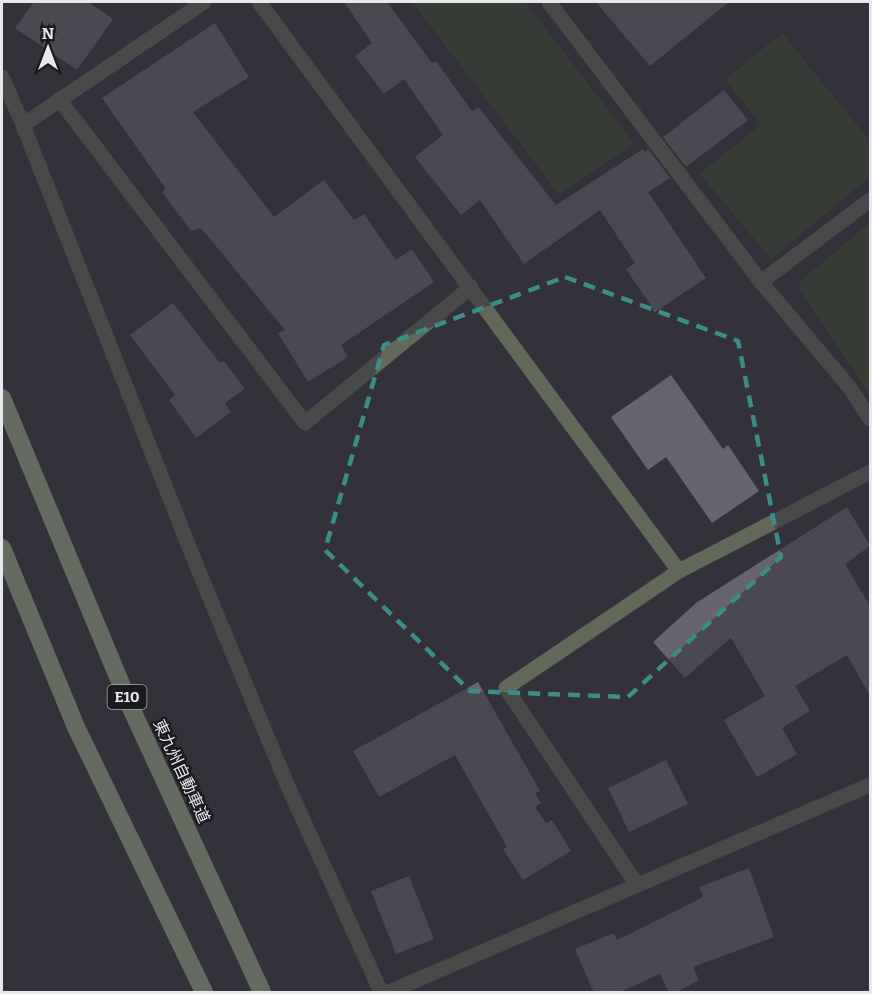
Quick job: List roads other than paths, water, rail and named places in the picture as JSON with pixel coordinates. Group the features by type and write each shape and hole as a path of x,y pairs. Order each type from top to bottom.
{"highway":[{"name":"東九州自動車道","path":"2,398 131,708 262,993"},
{"path":"2,548 76,727 204,993"}],"street":[{"path":"23,125 204,2"},
{"path":"259,2 679,571"},
{"path":"555,4 760,282 850,388 870,419"},
{"path":"2,77 195,562 286,782 381,993"},
{"path":"59,99 305,423 471,287"},
{"path":"760,282 870,200"},
{"path":"637,885 506,688 679,571 870,472"},
{"path":"389,993 870,785"}]}
